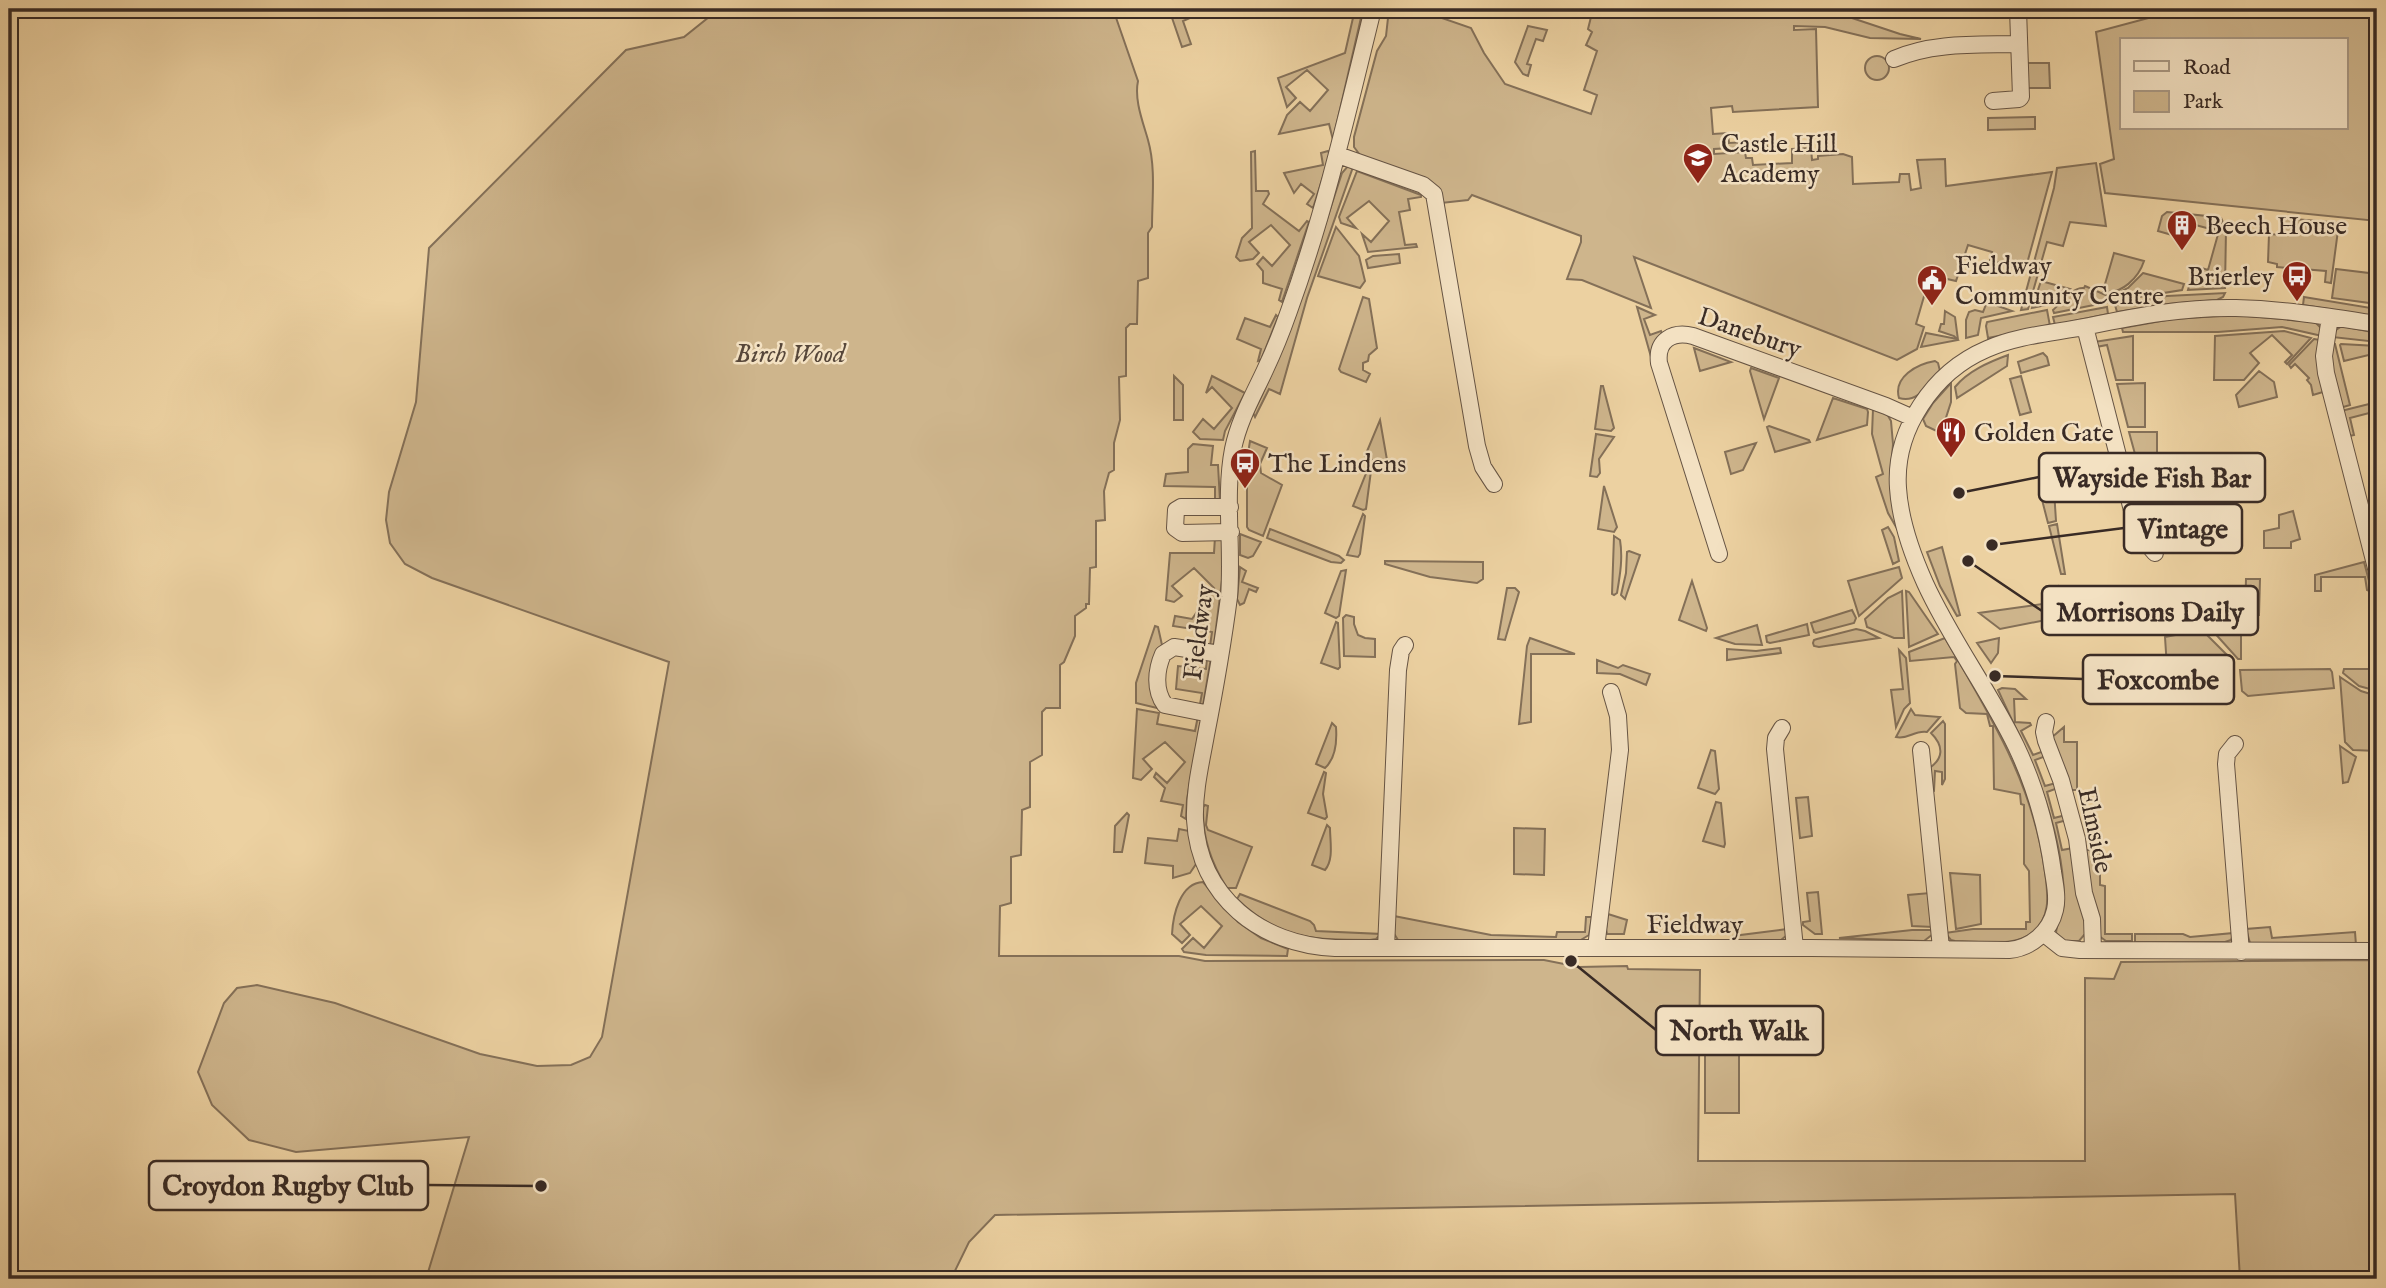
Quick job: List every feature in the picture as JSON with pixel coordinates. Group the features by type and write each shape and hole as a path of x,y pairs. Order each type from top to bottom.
{"street":[{"name":"Fieldway","path":"1373,9 1338,155 1289,310 1239,427 1231,460 1229,597 1196,796 1195,824 1205,865 1222,894 1250,922 1274,936 1318,947 2016,950 2033,943 2043,933"},
{"path":"1993,100 2021,97 2018,9"},
{"path":"1894,59 1915,50 1937,47 2018,44"},
{"path":"1338,155 1423,185 1434,194 1477,446 1483,467 1494,484"},
{"path":"2377,324 2279,311 2231,308 2154,314 2014,341 1983,351 1961,364 1940,383 1913,418 1904,438 1898,490 1904,521 1925,583 2015,745 2036,796 2046,833 2056,898 2053,918 2043,933 2062,948 2093,950 2377,951"},
{"path":"2330,317 2324,356 2326,373 2377,572"},
{"path":"2085,327 2134,519 2143,540 2155,553"},
{"name":"Danebury","path":"1719,554 1659,363 1660,347 1669,337 1680,334 1693,336 1913,418"},
{"path":"1230,507 1181,507 1176,510 1175,528 1182,533 1231,532"},
{"path":"1387,948 1398,670 1401,651 1405,645"},
{"path":"1210,714 1165,705 1157,689 1158,671 1163,654 1174,646 1220,654"},
{"path":"1596,948 1620,750 1618,716 1611,692"},
{"name":"Elmside","path":"2046,722 2046,741 2061,780 2077,839 2084,893 2092,919 2093,950"},
{"path":"1782,728 1776,738 1775,749 1795,948"},
{"path":"2235,744 2227,754 2225,764 2241,952"},
{"path":"1921,750 1941,948"}],"green space":[{"name":"Birch Wood","path":"719,9 1113,9 1138,81 1138,103 1153,172 1152,227 1148,233 1148,278 1138,281 1137,324 1130,324 1126,328 1126,376 1119,377 1120,420 1114,443 1114,470 1109,473 1104,491 1105,520 1096,521 1096,567 1090,568 1089,604 1075,616 1075,636 1064,662 1060,665 1060,708 1046,708 1042,712 1042,755 1030,762 1030,807 1022,810 1021,855 1011,857 1011,903 1000,906 999,956 1179,956 1205,961 1544,960 1579,967 1627,966 1628,969 1700,970 1698,1161 2085,1161 2085,978 2114,979 2121,962 2377,960 2377,1279 2240,1279 2235,1194 995,1215 969,1242 951,1279 426,1279 469,1137 296,1152 249,1140 212,1105 198,1072 224,1003 237,988 257,985 335,1003 480,1054 537,1066 571,1065 590,1057 602,1037 669,662 432,578 405,564 390,543 386,520 389,492 416,402 429,248 626,50 684,37"},
{"path":"1169,9 1174,9 1176,15 1187,11 1190,18 1183,21 1191,44 1182,47"},
{"path":"1355,9 1363,9 1333,140 1329,124 1279,134 1287,115 1300,102 1310,111 1328,90 1307,70 1286,87 1296,98 1287,107 1278,78 1345,53"},
{"name":"Castle Hill Academy","path":"1389,9 1416,9 1471,28 1505,84 1591,114 1597,95 1584,90 1597,51 1586,45 1592,32 1588,29 1592,13 1580,9 1825,9 1921,39 1870,38 1825,27 1794,26 1794,30 1816,29 1818,107 1733,112 1732,106 1711,108 1713,134 1728,133 1729,143 1766,141 1767,146 1714,149 1714,154 1745,152 1746,158 1752,158 1753,165 1792,163 1792,149 1811,148 1812,160 1818,159 1818,156 1843,154 1852,157 1853,184 1899,182 1900,174 1909,174 1911,190 1921,188 1917,160 1945,159 1946,186 2052,172 2025,271 1990,260 1992,252 1968,245 1956,281 1947,279 1945,284 1935,280 1938,271 1932,269 1916,324 1924,327 1917,349 1897,360 1634,257 1651,308 1582,280 1567,279 1581,236 1472,195 1468,200 1441,203 1360,155 1354,147 1354,137 1377,51 1386,36"},
{"path":"2182,9 2377,9 2377,221 2105,193 2100,164 2114,159 2096,32"},
{"path":"1528,26 1547,30 1543,41 1536,39 1527,64 1531,65 1528,76 1523,74 1515,62"},
{"path":"1872,56 1882,56 1889,63 1889,73 1882,80 1872,80 1865,73 1865,63"},
{"path":"2024,63 2049,63 2050,88 2025,88"},
{"path":"2035,117 2035,129 1988,130 1988,118"},
{"path":"1255,151 1256,191 1268,191 1269,194 1263,204 1299,231 1309,222 1282,302 1279,300 1282,289 1263,283 1263,271 1257,264 1263,257 1272,266 1290,245 1271,225 1249,242 1259,253 1253,259 1240,261 1236,257 1242,238 1252,228 1251,152"},
{"path":"1328,151 1330,155 1313,208 1307,204 1314,194 1301,184 1294,193 1284,173 1323,165 1321,153"},
{"path":"2096,163 2106,226 2070,222 2063,246 2047,242 2028,309 2021,310 2057,168"},
{"path":"1348,166 1353,167 1307,298 1280,394 1269,389 1255,417 1253,413 1280,355 1342,173"},
{"path":"1357,171 1421,195 1408,199 1410,210 1399,212 1405,245 1416,244 1417,247 1368,252 1362,234 1371,242 1389,221 1369,201 1347,218 1356,228 1341,223 1339,217"},
{"path":"2167,212 2217,217 2214,230 2177,220 2172,235 2158,231 2162,216"},
{"path":"2284,218 2339,223 2331,283 2325,282 2326,271 2277,267 2277,264 2268,262 2269,234 2282,235"},
{"path":"2222,220 2226,230 2225,288 2188,290 2195,266 2208,270"},
{"path":"1336,227 1359,256 1365,281 1360,288 1318,276"},
{"path":"2114,253 2144,261 2138,273 2123,288 2103,291"},
{"path":"1399,254 1400,263 1368,268 1366,260 1373,256"},
{"path":"2336,269 2377,274 2377,304 2332,298"},
{"path":"2143,273 2184,284 2182,290 2113,301 2112,296 2128,288"},
{"path":"2041,281 2070,289 2055,303 2032,308"},
{"path":"2085,286 2108,296 2109,302 2054,313 2053,310 2067,296"},
{"path":"2225,293 2217,300 2117,312 2115,305 2167,296"},
{"path":"1363,297 1369,299 1377,348 1369,355 1368,361 1363,363 1363,370 1370,374 1366,382 1339,369"},
{"path":"2304,297 2377,309 2377,317 2303,305"},
{"path":"1987,302 2012,311 1981,318 1978,335 1966,338 1969,312 1983,312"},
{"path":"1637,307 1655,315 1644,319 1650,335 1661,331 1662,334 1653,345 1651,357"},
{"path":"2107,307 2108,314 2055,325 2053,317"},
{"path":"2047,310 2050,326 1988,338 1987,322"},
{"path":"1945,311 1955,317 1958,340 1921,347 1926,333 1957,339 1939,331 1941,324 1944,324"},
{"path":"1276,315 1278,317 1261,360 1258,361 1261,349 1237,339 1245,318 1270,327"},
{"path":"2236,315 2315,322 2321,328 2322,336 2282,327 2218,332 2123,332 2122,328 2172,319"},
{"path":"2342,326 2377,333 2377,342 2332,337"},
{"path":"2284,331 2311,338 2287,364 2285,362 2292,355 2272,335 2250,353 2259,363 2244,380 2214,380 2215,336"},
{"path":"2133,336 2133,380 2116,380 2107,345 2096,347 2094,342"},
{"path":"2314,339 2320,340 2323,392 2313,395 2307,380 2309,378 2295,364 2291,368 2289,365"},
{"path":"2331,344 2335,344 2350,405 2340,408 2332,376"},
{"path":"2341,344 2377,346 2377,353 2344,361"},
{"path":"1694,348 1731,362 1700,371"},
{"path":"2043,353 2049,365 2021,373 2018,362"},
{"path":"2008,355 2007,366 1957,398 1955,387 1966,376"},
{"path":"1935,361 1940,371 1922,392 1912,398 1899,398 1898,391 1903,378 1914,368"},
{"path":"1751,368 1779,378 1764,419 1750,371"},
{"path":"2259,371 2274,382 2277,397 2239,407 2236,395"},
{"path":"1174,376 1183,385 1183,420 1174,420"},
{"path":"1212,376 1245,393 1223,440 1200,439 1193,432 1203,419 1214,429 1232,408 1212,387 1206,393"},
{"path":"2021,376 2031,412 2020,415 2010,379"},
{"path":"1951,383 1951,402 1941,433 1926,426 1923,419"},
{"path":"2145,383 2145,427 2128,427 2117,384"},
{"path":"1601,386 1614,428 1611,431 1595,429"},
{"path":"1833,398 1867,409 1867,425 1817,440"},
{"path":"2377,402 2377,411 2350,418 2354,435 2349,436 2341,411"},
{"path":"1873,409 1887,414 1891,421 1893,444 1890,486 1899,532 1888,513 1876,477 1883,474 1872,434"},
{"path":"1380,420 1387,460 1368,460 1365,456"},
{"path":"1767,427 1810,442 1775,452"},
{"path":"2129,432 2157,432 2157,475 2141,476"},
{"path":"1596,434 1614,437 1599,459 1600,473 1597,477 1590,476"},
{"path":"1250,441 1267,448 1260,464 1261,473 1282,485 1263,536 1247,527 1247,460"},
{"path":"1756,443 1743,470 1731,474 1725,452"},
{"path":"1193,444 1213,446 1211,465 1218,465 1220,501 1215,502 1215,487 1164,486 1166,474 1188,472 1188,449"},
{"path":"1369,466 1371,471 1366,509 1363,510 1353,506"},
{"path":"2169,479 2169,523 2153,523 2141,480"},
{"path":"1604,486 1617,527 1614,532 1598,529"},
{"path":"2054,490 2056,521 2048,523 2040,492"},
{"path":"2293,511 2300,539 2291,542 2291,548 2264,548 2264,531 2279,528 2279,515"},
{"path":"1363,514 1365,516 1360,554 1358,557 1347,555"},
{"path":"2057,524 2065,574 2061,574 2049,526"},
{"path":"1888,527 1894,537 1899,561 1893,564 1882,530"},
{"path":"1270,529 1344,560 1341,563 1331,562 1267,538"},
{"path":"1240,534 1261,542 1253,556 1248,558 1240,555"},
{"path":"1614,536 1620,540 1621,553 1617,593 1614,595 1612,594"},
{"path":"1215,537 1222,538 1222,580 1214,644 1210,646 1212,632 1173,626 1175,616 1192,619 1214,588 1194,568 1172,586 1182,596 1174,602 1166,600 1170,553 1214,553"},
{"path":"1942,547 1960,615 1957,616 1940,586 1927,552"},
{"path":"1629,551 1640,555 1625,599 1621,595"},
{"path":"1385,561 1483,562 1483,579 1477,583 1430,577 1385,564"},
{"path":"2364,562 2372,592 2367,590 2365,577 2321,577 2321,591 2315,591 2315,575"},
{"path":"1240,567 1246,571 1242,582 1258,588 1256,592 1249,589 1244,603 1240,605 1237,599"},
{"path":"1899,567 1902,578 1859,616 1848,581"},
{"path":"1346,570 1339,616 1336,618 1325,613 1341,571"},
{"path":"2246,579 2260,579 2259,615 2245,615"},
{"path":"1692,581 1707,628 1706,631 1679,620"},
{"path":"2058,586 2062,603 2060,614 2051,619 2000,629 1979,613 2050,603 2047,588"},
{"path":"1507,588 1515,588 1519,592 1505,640 1498,639"},
{"path":"1902,591 1904,638 1894,638 1867,627 1865,619 1888,598"},
{"path":"1906,591 1938,634 1909,647"},
{"path":"1852,610 1856,618 1854,623 1814,632 1811,623"},
{"path":"1346,615 1354,617 1358,635 1375,639 1375,657 1344,656 1343,618"},
{"path":"1336,622 1340,667 1338,669 1321,663"},
{"path":"1807,624 1809,635 1767,642 1766,636"},
{"path":"1757,625 1762,645 1735,644 1716,638"},
{"path":"1155,626 1158,627 1162,645 1157,652 1157,708 1136,703 1136,683"},
{"path":"2212,627 2241,627 2241,659 2238,659"},
{"path":"1856,629 1879,638 1814,646 1814,640"},
{"path":"2202,630 2232,663 2167,668 2165,637"},
{"path":"1530,638 1575,654 1531,654 1531,722 1519,724 1527,646"},
{"path":"1945,638 2007,750 2020,778 2039,839 2047,906 2042,922 2021,939 1993,942 1955,941 1945,933 1973,929 2026,929 2026,922 2030,922 2029,871 2024,864 2024,805 2021,804 2020,794 1994,789 1993,726 1990,726 1987,714 1966,713 1960,708 1955,664 1957,661 1954,657 1910,661 1909,652"},
{"path":"1999,638 1998,653 1991,663 1977,643"},
{"path":"1780,648 1781,653 1727,660 1727,649 1756,651"},
{"path":"1899,650 1906,658 1910,703 1904,709 1896,727 1891,690 1903,689"},
{"path":"1207,658 1211,658 1203,705 1200,704 1202,693 1176,689 1178,666 1206,669"},
{"path":"1597,660 1618,668 1623,665 1650,674 1646,685 1620,674 1597,673"},
{"path":"2330,669 2334,688 2248,696 2242,691 2240,670"},
{"path":"2344,669 2375,669 2377,691 2359,686 2343,673"},
{"path":"2340,677 2361,691 2377,696 2377,751 2353,750 2345,742"},
{"path":"2015,689 2026,699 2014,699 2015,722 2030,723 2031,725 2021,731 2033,755 2044,751 2046,756 2035,760 2045,786 2056,783 2058,788 2047,792 2054,818 2066,815 2067,820 2056,823 2062,850 2073,848 2085,921 2085,934 2079,941 2064,941 2056,933 2064,896 2057,842 2042,790 1998,690"},
{"path":"1137,709 1159,713 1157,724 1195,731 1198,716 1201,719 1186,819 1181,816 1183,805 1161,801 1165,788 1154,777 1156,773 1167,783 1185,762 1165,742 1143,759 1152,769 1141,780 1133,778"},
{"path":"1911,709 1915,715 1940,717 1927,732 1896,737"},
{"path":"1943,721 1945,779 1942,785 1942,772 1935,771 1934,791 1930,792 1928,769 1937,761 1940,752 1940,747 1931,733"},
{"path":"1332,723 1336,727 1336,743 1332,759 1325,768 1316,764"},
{"path":"2064,727 2064,742 2077,742 2077,790 2071,790 2051,738"},
{"path":"2340,746 2356,757 2348,782 2343,783"},
{"path":"1711,750 1715,751 1719,789 1715,794 1698,788"},
{"path":"1324,772 1323,794 1327,817 1325,819 1308,813"},
{"path":"1808,797 1812,836 1800,838 1796,798"},
{"path":"1716,802 1721,803 1724,847 1703,841"},
{"path":"1205,805 1208,806 1208,830 1252,847 1236,888 1227,888 1212,859 1204,829"},
{"path":"1127,813 1129,815 1122,852 1114,852 1115,826"},
{"path":"1327,825 1330,828 1331,850 1330,861 1325,870 1312,865"},
{"path":"1514,828 1545,829 1544,875 1514,874"},
{"path":"1179,829 1189,831 1196,864 1190,873 1173,878 1173,866 1145,863 1148,838 1177,841"},
{"path":"2085,850 2100,850 2100,885 2105,886 2105,934 2132,934 2132,941 2106,941 2099,936"},
{"path":"1950,873 1980,875 1981,924 1956,929"},
{"path":"1203,882 1238,922 1261,938 1288,949 1287,956 1206,955 1184,952 1182,949 1193,938 1204,948 1222,926 1201,906 1180,924 1190,935 1182,943 1172,934 1176,909 1183,894 1195,884"},
{"path":"1818,892 1822,934 1815,934 1803,925 1803,922 1810,921 1807,893"},
{"path":"1930,893 1933,927 1912,926 1908,895"},
{"path":"1240,894 1310,921 1316,931 1381,934 1370,940 1299,935 1268,923 1253,913 1237,899"},
{"path":"1608,914 1627,920 1624,934 1607,934"},
{"path":"1394,916 1491,935 1556,937 1557,932 1585,932 1586,917 1592,917 1589,935 1579,941 1398,940 1393,932"},
{"path":"2270,927 2272,938 2355,932 2356,945 2250,943 2246,929"},
{"path":"1787,929 1787,935 1781,940 1733,941 1733,936"},
{"path":"1931,930 1933,934 1924,941 1839,938"},
{"path":"2234,933 2231,940 2225,942 2135,942 2135,934 2183,934 2190,937"},
{"path":"1705,1038 1739,1038 1739,1113 1705,1113"}],"place":[{"name":"Castle Hill Academy","path":"1698,185"},
{"name":"Beech House","path":"2182,252"},
{"name":"Brierley","path":"2297,303"},
{"name":"Fieldway Community Centre","path":"1932,307"},
{"name":"Golden Gate","path":"1951,459"},
{"name":"The Lindens","path":"1245,490"},
{"name":"Wayside Fish Bar","path":"1959,493"},
{"name":"Vintage","path":"1992,545"},
{"name":"Morrisons Daily","path":"1968,561"},
{"name":"Foxcombe","path":"1995,676"},
{"name":"North Walk","path":"1571,961"},
{"name":"Croydon Rugby Club","path":"541,1186"}]}
